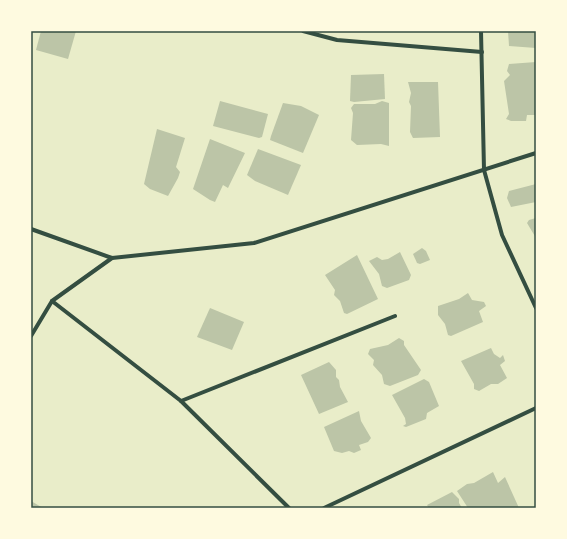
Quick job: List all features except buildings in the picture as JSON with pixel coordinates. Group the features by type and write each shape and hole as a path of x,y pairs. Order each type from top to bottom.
{"street":[{"path":"303,31 337,40 482,52"},
{"path":"481,31 484,170 502,235 536,308"},
{"path":"31,229 112,258 254,243 536,153"},
{"path":"31,336 52,300 112,258"},
{"path":"52,300 181,401 289,508"},
{"path":"181,401 395,316"},
{"path":"324,508 536,408"}]}
